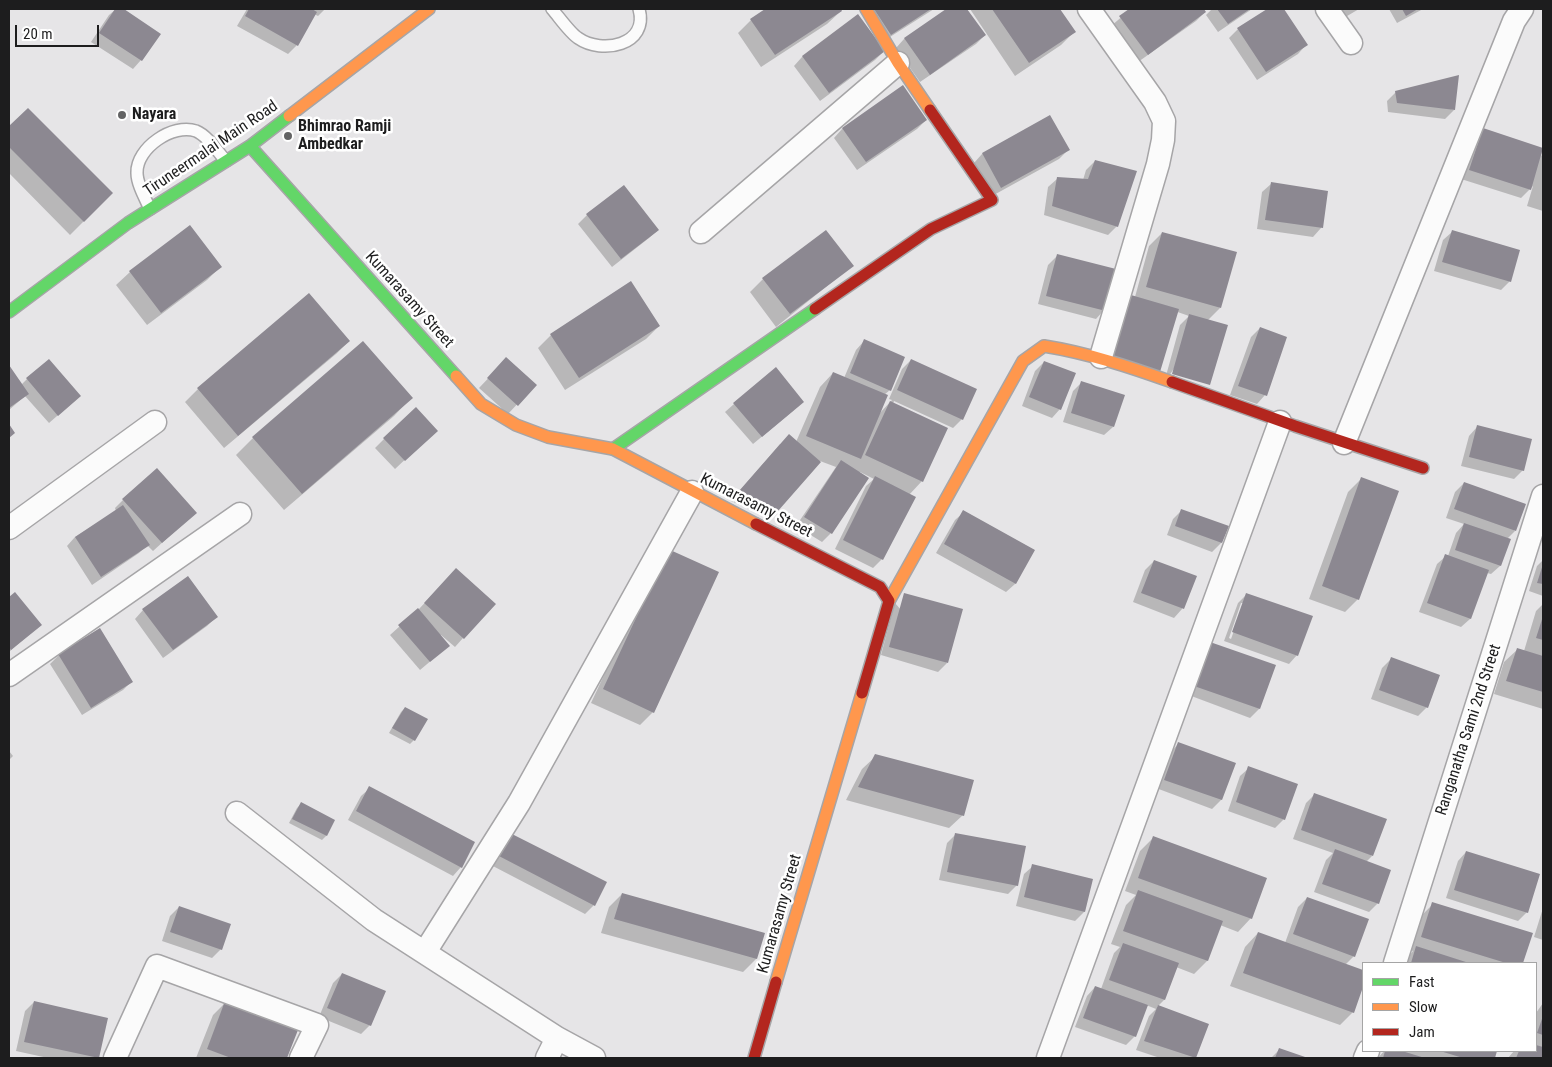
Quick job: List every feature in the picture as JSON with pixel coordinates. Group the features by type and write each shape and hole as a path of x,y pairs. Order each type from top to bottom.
{"street":[{"name":"Tiruneermalai Main Road","path":"9,312 128,223 250,146 429,9"},
{"path":"613,449 932,229 992,200 898,63 866,9"},
{"path":"1089,9 1155,102 1164,120 1163,140 1158,164 1101,357"},
{"path":"1327,9 1351,43"},
{"path":"1344,443 1514,21 1522,9"},
{"path":"701,232 898,63"},
{"name":"Kumarasamy Street","path":"250,146 481,404 516,425 548,437 613,449 692,492 880,587 889,601 754,1058"},
{"path":"889,601 1023,361 1044,346 1064,348 1101,357 1280,422 1423,468"},
{"path":"9,528 155,422"},
{"path":"1048,1058 1280,422"},
{"path":"425,952 519,803 692,492"},
{"name":"Ranganatha Sami 2nd Street","path":"1395,962 1543,496"},
{"path":"9,674 240,514"},
{"path":"237,813 374,920 425,952 552,1048 594,1058"},
{"path":"115,1058 157,966 318,1025 301,1058"}],"lane":[{"path":"552,9 578,38 599,46 617,46 635,36 642,18 639,9"},
{"path":"150,209 137,174 138,162 145,151 166,133 177,130 194,130 204,135 226,162"}],"building":[{"path":"115,9 124,9 161,34 142,61 99,33"},
{"path":"249,9 312,9 317,12 298,46 245,16"},
{"path":"765,9 841,9 842,11 775,55 750,19"},
{"path":"874,9 931,9 891,35"},
{"path":"946,9 967,9 986,35 930,75 904,38"},
{"path":"992,9 1060,9 1076,32 1029,63"},
{"path":"1129,9 1204,9 1206,12 1148,55 1119,16"},
{"path":"1217,9 1250,9 1228,24"},
{"path":"1267,9 1284,9 1308,45 1266,72 1237,28"},
{"path":"1402,9 1418,9 1406,16"},
{"path":"858,14 885,51 829,93 802,56"},
{"path":"1459,75 1455,110 1397,103 1395,91"},
{"path":"903,85 927,120 866,162 842,128"},
{"path":"28,108 113,193 84,222 9,147 9,126"},
{"path":"1050,115 1070,150 1001,188 982,153"},
{"path":"1483,128 1543,148 1531,190 1469,170"},
{"path":"1095,160 1137,171 1118,227 1052,206 1057,177 1088,179"},
{"path":"1271,182 1328,191 1323,228 1265,220"},
{"path":"624,185 659,230 621,259 586,214"},
{"path":"190,225 222,267 161,313 129,271"},
{"path":"826,230 854,266 790,314 762,278"},
{"path":"1452,230 1520,250 1511,282 1442,262"},
{"path":"1162,232 1237,252 1221,308 1146,287"},
{"path":"1057,254 1116,269 1106,311 1046,296"},
{"path":"631,281 660,326 579,378 550,334"},
{"path":"309,293 350,341 238,436 197,388"},
{"path":"1131,295 1179,309 1160,372 1112,357"},
{"path":"1189,314 1228,325 1210,385 1172,374"},
{"path":"1260,327 1287,337 1267,396 1238,386"},
{"path":"864,339 905,357 891,391 850,373"},
{"path":"363,341 413,398 302,494 252,437"},
{"path":"506,357 537,385 518,406 487,378"},
{"path":"49,359 81,396 58,416 26,378"},
{"path":"911,359 977,389 963,420 897,390"},
{"path":"1044,361 1076,373 1061,410 1029,397"},
{"path":"9,365 29,394 9,408"},
{"path":"776,367 804,402 762,437 733,403"},
{"path":"833,372 888,395 861,459 806,436"},
{"path":"1081,381 1125,395 1114,427 1071,413"},
{"path":"890,401 948,428 923,482 865,455"},
{"path":"416,407 438,431 405,461 383,438"},
{"path":"9,424 15,433 9,438"},
{"path":"1477,425 1532,439 1524,471 1469,457"},
{"path":"789,434 821,462 771,519 739,491"},
{"path":"841,460 869,478 832,534 804,517"},
{"path":"157,468 197,513 162,543 122,499"},
{"path":"875,476 916,497 883,560 843,540"},
{"path":"1361,477 1399,491 1359,600 1322,586"},
{"path":"1464,482 1526,504 1516,531 1454,509"},
{"path":"123,505 150,545 101,577 75,537"},
{"path":"1181,509 1229,526 1222,543 1175,526"},
{"path":"963,510 1035,550 1016,584 944,544"},
{"path":"1464,523 1511,539 1501,566 1455,550"},
{"path":"668,549 719,572 654,713 603,689"},
{"path":"1445,554 1489,570 1471,619 1427,603"},
{"path":"1154,560 1197,576 1184,609 1141,593"},
{"path":"1543,564 1543,584 1537,583"},
{"path":"456,568 496,604 464,639 424,603"},
{"path":"188,576 218,617 173,650 142,609"},
{"path":"15,592 42,625 11,650 9,647 9,597"},
{"path":"904,593 963,609 948,663 889,647"},
{"path":"1246,593 1313,616 1298,656 1232,632"},
{"path":"418,608 450,646 430,662 398,625"},
{"path":"1543,616 1543,640 1536,638"},
{"path":"100,628 133,682 91,708 58,654"},
{"path":"1210,642 1276,665 1260,709 1194,686"},
{"path":"1517,648 1543,656 1543,692 1506,681"},
{"path":"1391,657 1440,675 1428,708 1379,690"},
{"path":"405,707 428,719 415,741 392,728"},
{"path":"1178,742 1236,763 1222,800 1164,780"},
{"path":"875,754 974,780 964,816 858,787"},
{"path":"1248,766 1298,784 1285,820 1236,802"},
{"path":"369,786 475,842 462,868 356,811"},
{"path":"1314,793 1387,819 1373,856 1301,830"},
{"path":"301,802 335,820 327,836 292,819"},
{"path":"508,832 607,882 595,906 497,855"},
{"path":"955,833 1026,846 1018,886 947,872"},
{"path":"1153,836 1267,878 1252,919 1138,878"},
{"path":"1335,849 1391,870 1379,904 1322,884"},
{"path":"1466,851 1540,874 1528,913 1454,890"},
{"path":"1032,864 1093,879 1085,912 1024,897"},
{"path":"1138,890 1223,921 1208,961 1123,931"},
{"path":"622,893 765,933 757,959 614,919"},
{"path":"1307,897 1369,919 1355,957 1293,934"},
{"path":"1432,902 1533,933 1523,962 1503,962 1421,937"},
{"path":"179,906 231,924 222,950 170,932"},
{"path":"1258,932 1362,970 1362,990 1354,1013 1243,973"},
{"path":"1123,943 1179,963 1165,1000 1109,980"},
{"path":"1416,946 1466,962 1411,962"},
{"path":"342,973 386,991 371,1026 327,1008"},
{"path":"1095,986 1148,1005 1136,1037 1083,1018"},
{"path":"34,1001 108,1018 99,1058 24,1042"},
{"path":"225,1001 298,1030 287,1058 231,1058 207,1049"},
{"path":"1158,1005 1209,1024 1196,1058 1144,1041"},
{"path":"1543,1016 1543,1035 1537,1033"},
{"path":"1537,1045 1543,1047 1543,1058 1516,1058 1519,1052 1537,1052"},
{"path":"1279,1048 1308,1058 1275,1058"},
{"path":"1385,1052 1405,1052 1425,1058 1383,1058"},
{"path":"1443,1052 1497,1052 1495,1058 1463,1058"}],"traffic: fast":[{"path":"9,312 128,223 250,146 289,116"},
{"path":"250,146 456,376"},
{"path":"613,449 815,309"}],"traffic: slow":[{"path":"289,116 429,9"},
{"path":"866,9 898,63 930,110"},
{"path":"889,601 1023,361 1044,346 1077,352 1172,382"},
{"path":"456,376 481,404 516,425 548,437 613,449 756,524"},
{"path":"776,982 862,693"}],"traffic: jam":[{"path":"815,309 931,229 992,200 930,110"},
{"path":"1172,382 1295,426 1423,468"},
{"path":"756,524 880,587 889,601 862,693"},
{"path":"754,1058 776,982"}],"place":[{"name":"Nayara","path":"122,115"},
{"name":"Bhimrao Ramji Ambedkar","path":"288,136"}]}
